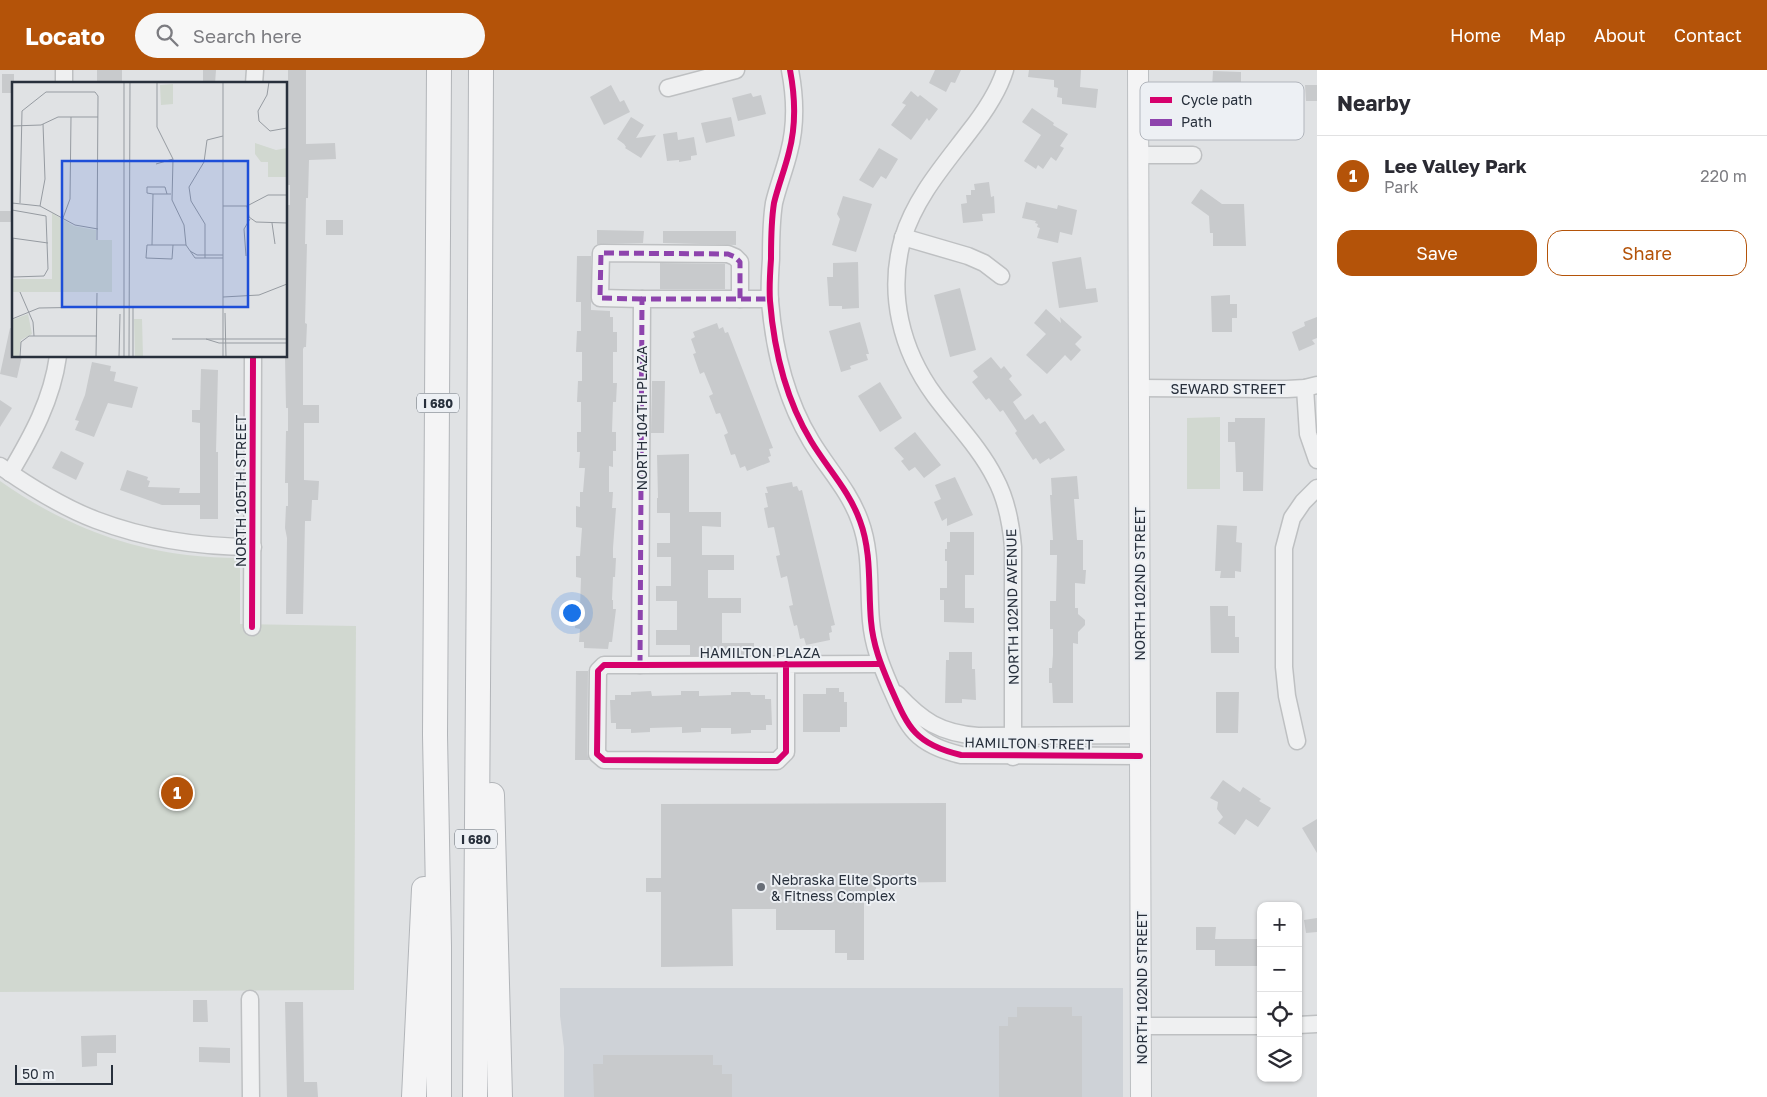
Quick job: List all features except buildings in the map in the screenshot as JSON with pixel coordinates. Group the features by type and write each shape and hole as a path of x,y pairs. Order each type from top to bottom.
{"highway":[{"name":"I 680","path":"439,70 436,735 439,1097"},
{"name":"I 680","path":"475,1097 476,731 480,581 481,70"},
{"path":"480,581 492,781 500,1097"},
{"path":"414,1097 425,867 436,735"}],"main road":[{"name":"NORTH 102ND STREET","path":"1138,70 1141,1097"}],"street":[{"path":"668,88 736,70"},
{"path":"790,70 793,95 793,133 772,214 770,299 779,362 791,399 805,430 845,489 860,521 867,549 873,636 880,664 890,687"},
{"name":"NORTH 102ND AVENUE","path":"1005,70 990,103 921,198 903,237 896,291 902,328 910,353 923,379 989,467 1002,492 1009,516 1013,547 1013,757"},
{"path":"1138,155 1193,155"},
{"path":"903,237 968,256 984,263 1001,276"},
{"path":"740,299 740,262 728,254 601,253 600,298 642,299 740,299 770,299"},
{"name":"NORTH 104TH PLAZA","path":"640,665 642,299"},
{"path":"58,358 56,372 46,404 32,436 5,470 61,504 95,520 185,542 253,547"},
{"name":"NORTH 105TH STREET","path":"252,627 253,358"},
{"path":"1311,386 1308,434 1317,460"},
{"name":"SEWARD STREET","path":"1138,388 1311,386"},
{"path":"1297,741 1287,696 1284,667 1284,548 1292,518 1303,502 1317,488"},
{"name":"HAMILTON PLAZA","path":"786,664 786,752 777,761 604,760 597,754 598,671 604,665 786,664 880,664"},
{"name":"HAMILTON STREET","path":"890,687 910,708 940,729 965,735 1140,735"},
{"name":"HAMILTON STREET","path":"890,687 898,708 909,726 918,735 930,744 961,755 1013,757 1140,756"},
{"path":"250,999 251,1097"},
{"path":"1302,1025 1317,1024"},
{"path":"1141,1026 1257,1026"}],"shaded area":[{"path":"1220,417 1220,489 1187,489 1187,418"},
{"path":"0,481 43,508 89,530 112,538 137,546 187,555 240,558 240,624 356,626 354,990 0,992"},
{"path":"560,988 1123,988 1123,1097 564,1097 564,1048 560,1016"}],"marked path":[{"path":"642,299 600,298 601,253 728,254 740,262 740,299"},
{"path":"640,665 642,299 770,299"}],"cycle path":[{"path":"790,70 794,101 793,132 774,203 772,224 770,296 774,338 782,373 794,408 817,451 850,499 860,521 868,558 871,621 874,638 878,655 902,713 915,732 923,739 945,751 961,755 1140,756"},
{"path":"252,627 253,358"},
{"path":"786,664 786,752 777,761 604,760 597,754 598,671 604,665 640,665 880,664"}],"place":[{"name":"Lee Valley Park","path":"177,793"},
{"name":"Nebraska Elite Sports & Fitness Complex","path":"761,887"}]}
